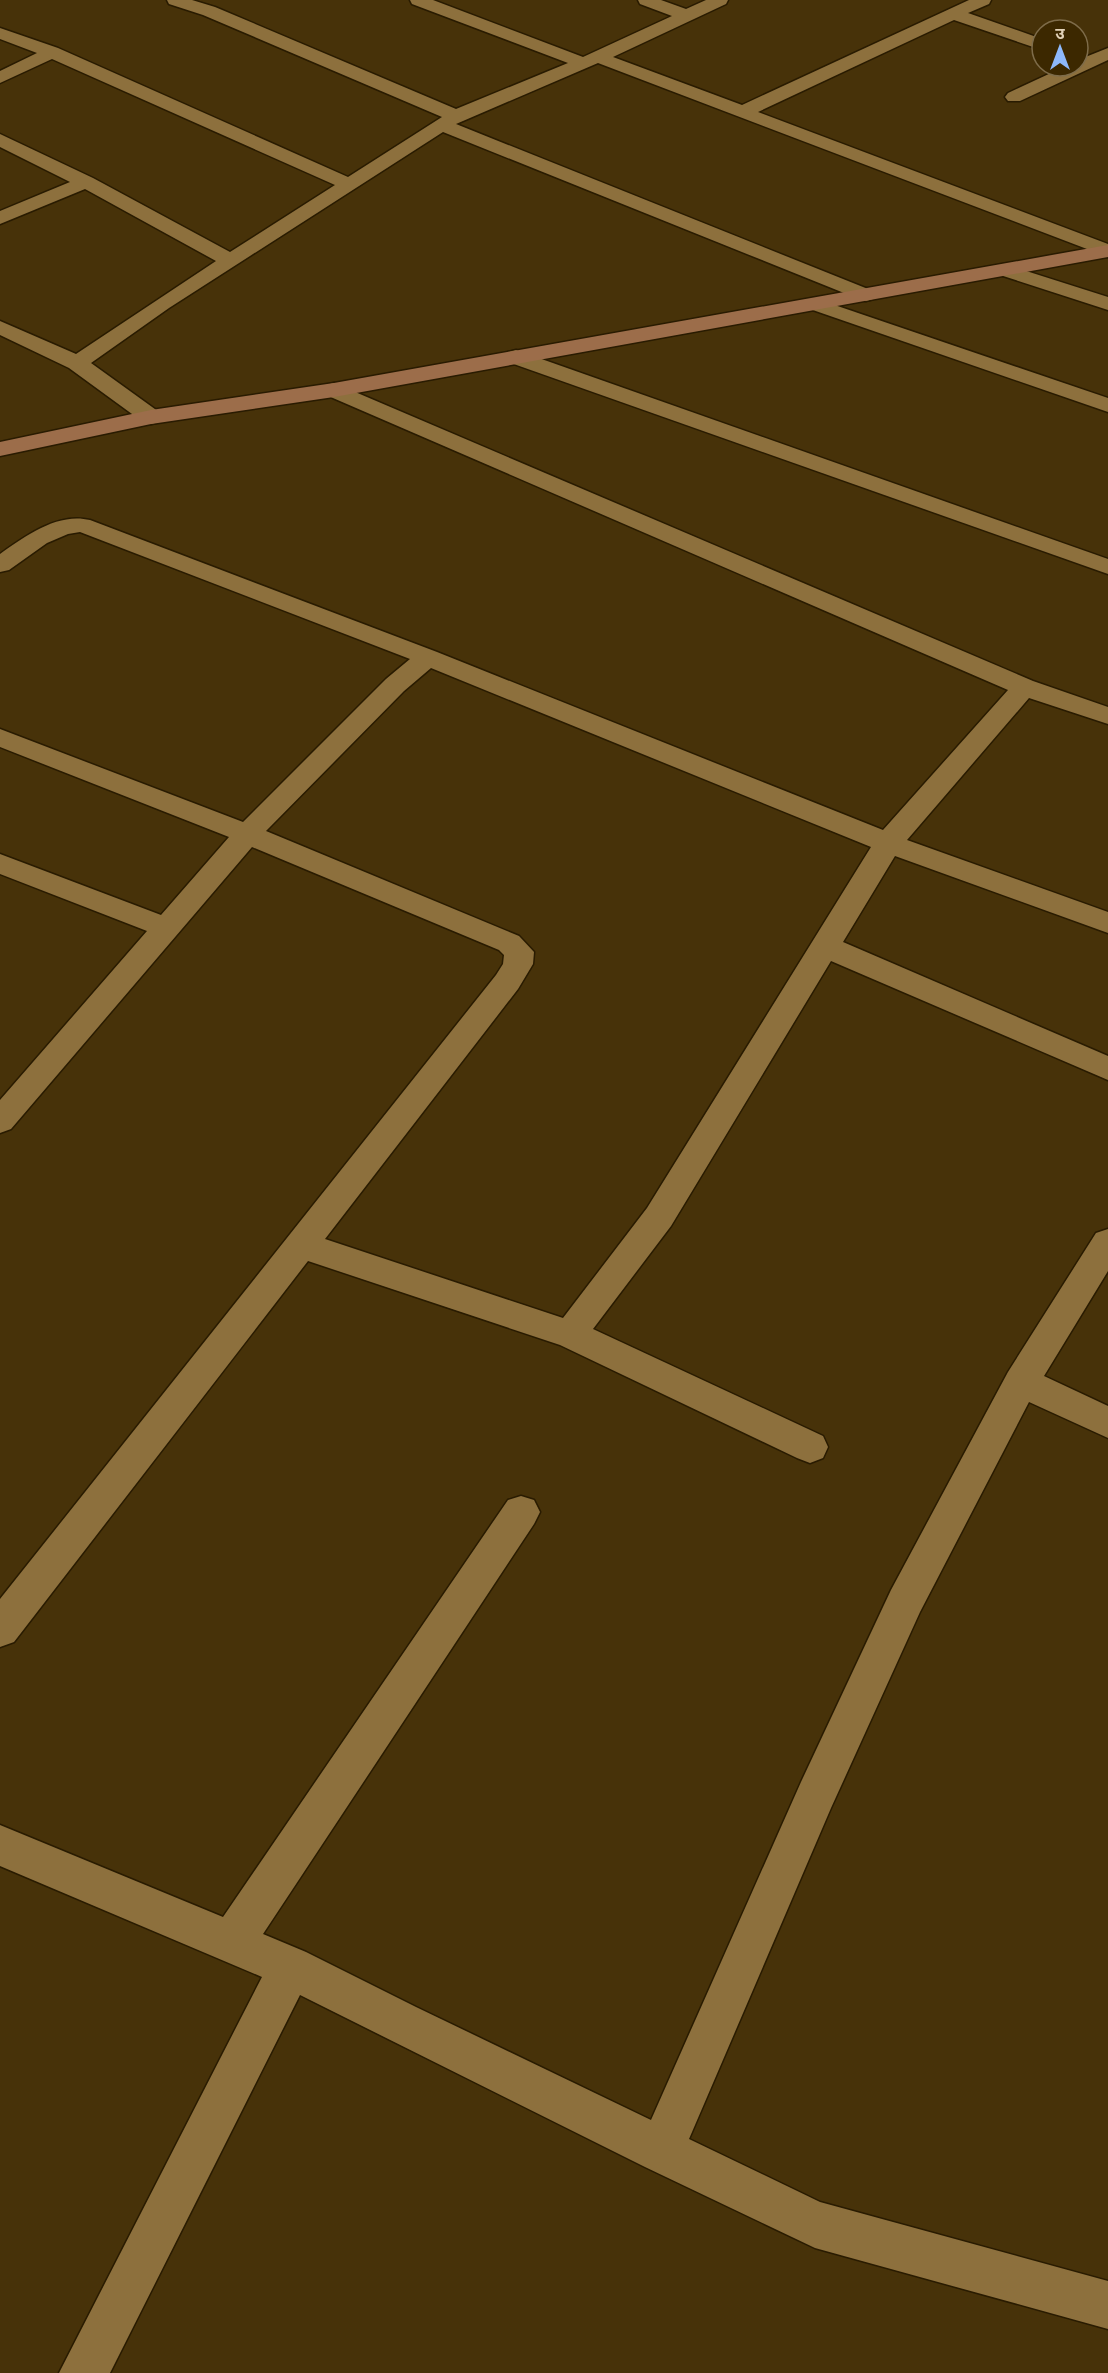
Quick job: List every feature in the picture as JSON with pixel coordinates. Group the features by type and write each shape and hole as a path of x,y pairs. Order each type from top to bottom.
{"street":[{"path":"175,0 209,11 448,121 866,295"},
{"path":"418,0 743,112 1108,251"},
{"path":"646,0 685,15"},
{"path":"77,363 162,304 448,121 590,60 720,0"},
{"path":"743,112 984,0"},
{"path":"953,14 1030,41"},
{"path":"0,33 52,52 348,184"},
{"path":"0,78 52,52"},
{"path":"1090,57 1108,52"},
{"path":"1090,61 1108,68"},
{"path":"1014,97 1049,78"},
{"path":"5,146 86,182 232,261"},
{"path":"0,218 86,182"},
{"path":"0,449 151,417 334,390 1108,251"},
{"path":"1004,270 1108,304"},
{"path":"814,304 1108,405"},
{"path":"0,327 77,363 151,417"},
{"path":"516,357 1108,567"},
{"path":"334,390 1024,687 1108,716"},
{"path":"0,565 51,531 64,525 82,525 428,657 888,843 1108,923"},
{"path":"0,1121 247,834 395,685 428,657"},
{"path":"572,1335 580,1319 659,1217 888,843 1024,687"},
{"path":"0,737 247,834 509,943 519,952 518,964 507,982 0,1629"},
{"path":"0,863 166,928"},
{"path":"825,946 1108,1069"},
{"path":"661,2151 816,1796 905,1602 1022,1382 1108,1242"},
{"path":"301,1245 572,1335 810,1447"},
{"path":"1022,1382 1108,1423"},
{"path":"232,1942 521,1512"},
{"path":"0,1845 291,1967 400,2023 814,2224 1108,2305"},
{"path":"84,2373 291,1967"}]}
